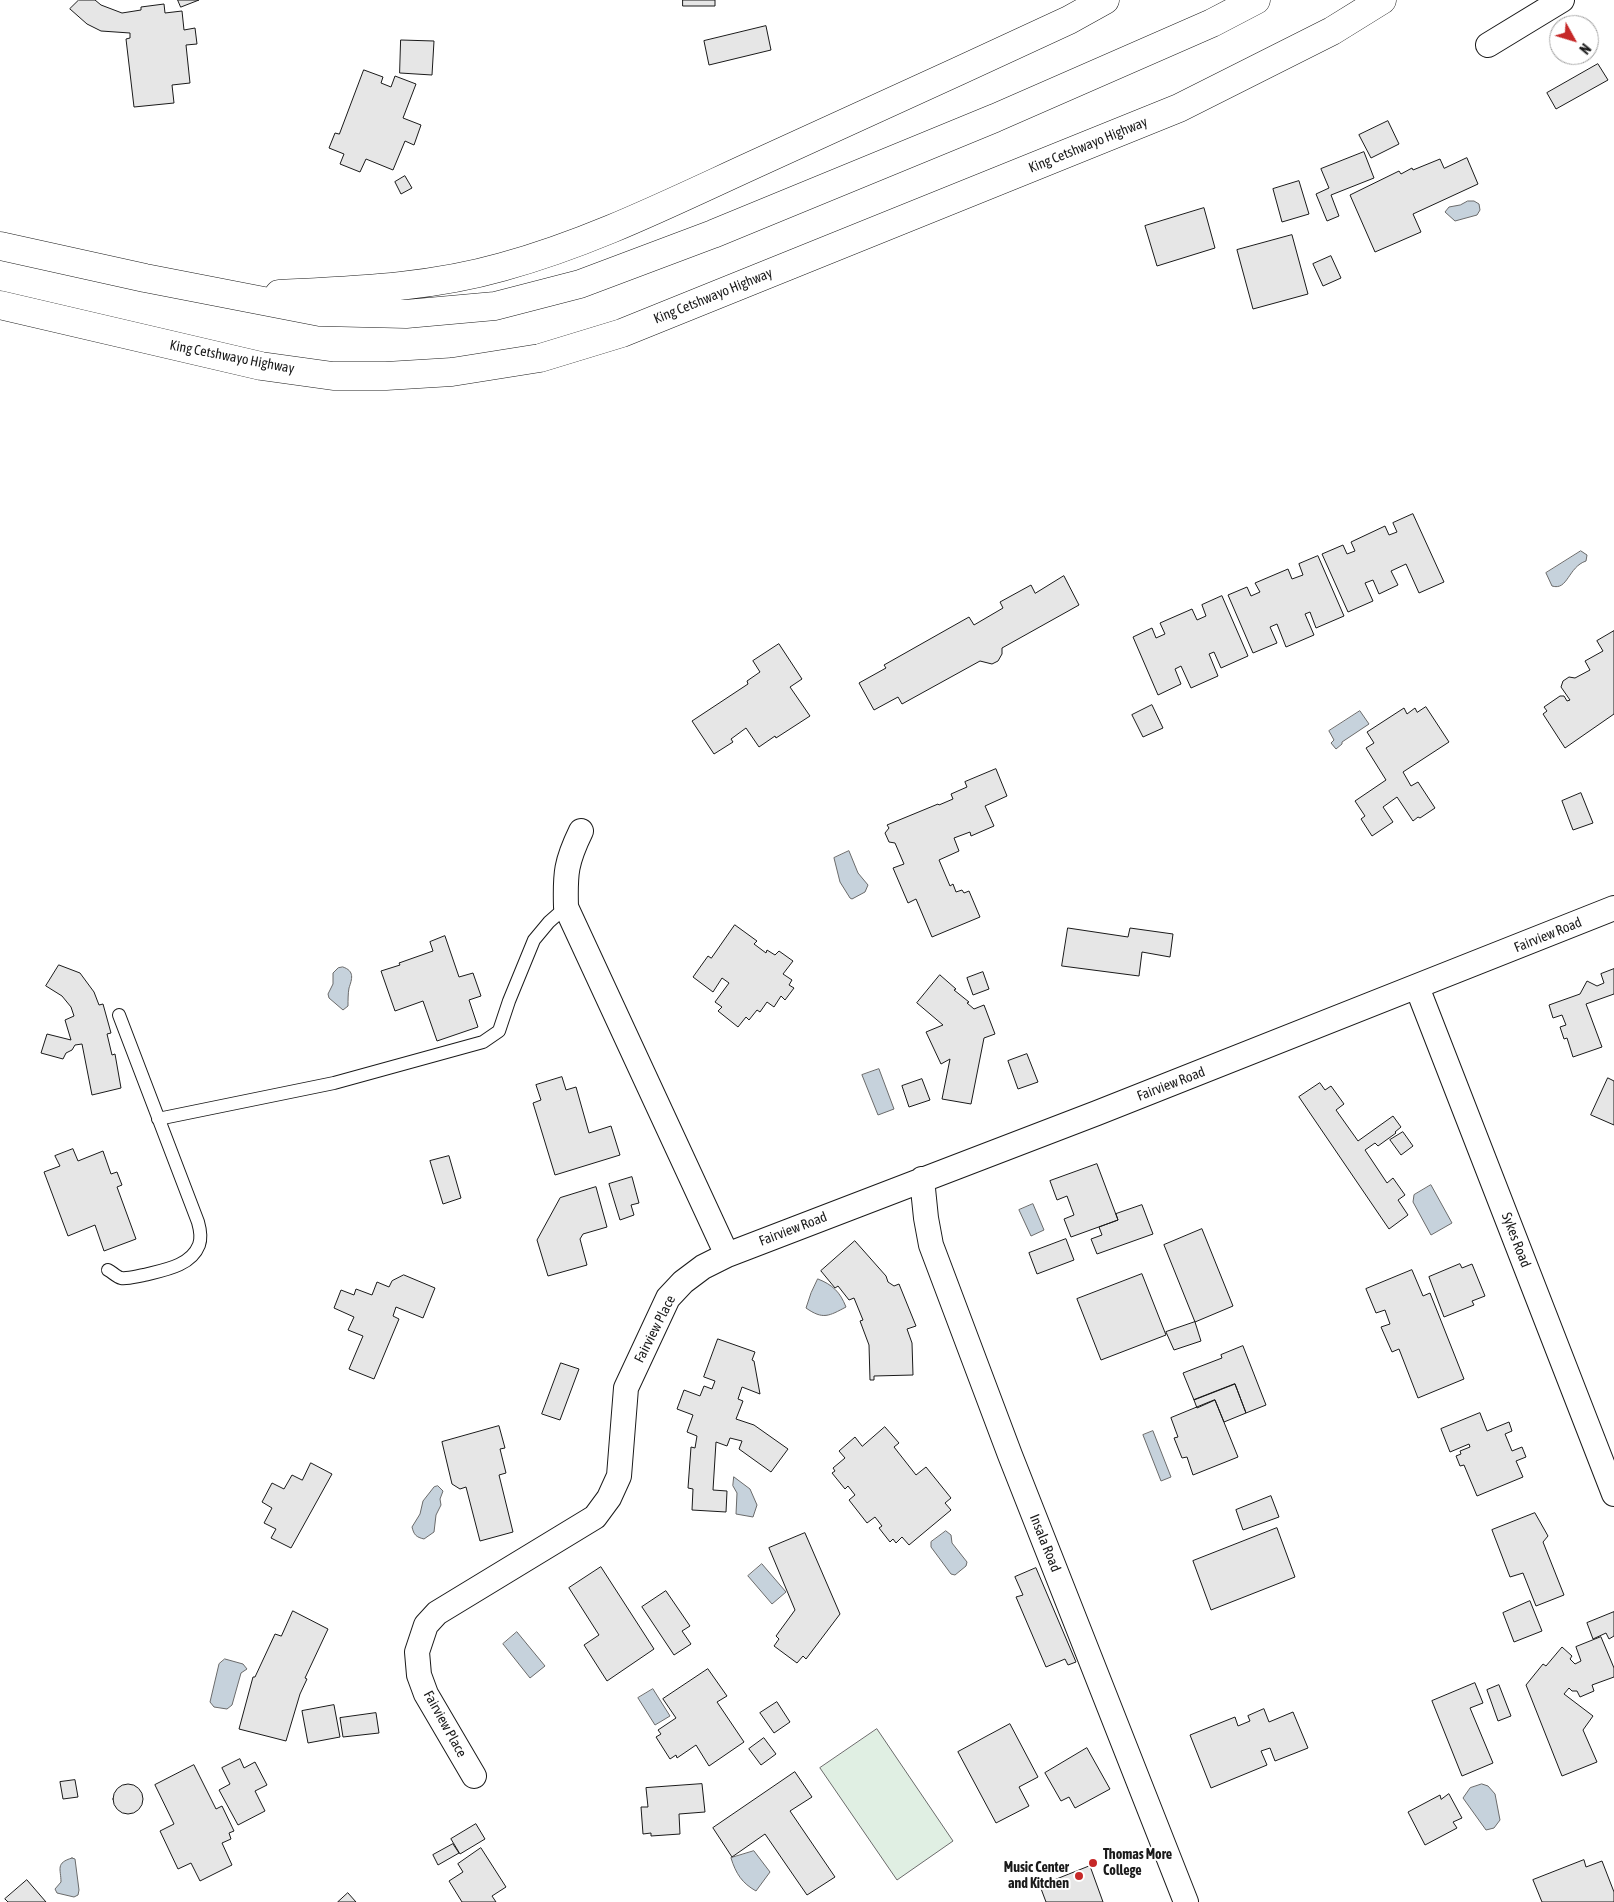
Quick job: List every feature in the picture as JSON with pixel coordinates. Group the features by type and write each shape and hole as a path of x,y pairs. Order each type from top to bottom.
{"highway":[{"path":"240,296 398,287 440,281 500,268 551,252 636,220 1069,20 1105,0"},
{"path":"0,246 145,278 320,312 406,314 495,306 580,284 713,234 994,118 1212,23 1256,0"},
{"name":"King Cetshwayo Highway","path":"0,305 261,366 334,376 386,376 452,372 540,358 622,334 1179,108 1332,31 1382,0"}],"street":[{"path":"1488,45 1562,0"},
{"path":"581,831 569,856 565,877 566,907 727,1255"},
{"name":"Fairview Road","path":"727,1255 1097,1113 1614,908"},
{"name":"Sykes Road","path":"1417,987 1614,1494"},
{"name":"Insala Road","path":"922,1179 926,1218 933,1251 1014,1464 1186,1902"},
{"name":"Fairview Place","path":"474,1776 426,1694 419,1674 417,1652 426,1624 438,1613 596,1516 609,1498 620,1476 626,1388 668,1298 683,1282 703,1267 727,1255"}],"lane":[{"path":"158,1119 334,1083 483,1042 499,1031 509,1000 534,940 549,922 566,907"},
{"path":"108,1270 121,1278 163,1271 189,1259 200,1244 201,1233 119,1015"}],"green space":[{"path":"877,1729 953,1841 897,1880 820,1768"}],"shaded area":[{"path":"1474,201 1479,204 1480,210 1477,215 1455,221 1445,212 1449,207"},
{"path":"1581,551 1587,555 1586,561 1575,568 1562,585 1552,586 1546,573"},
{"path":"1360,711 1369,724 1342,742 1336,749 1331,743 1334,740 1329,731"},
{"path":"849,851 858,873 868,885 865,892 852,899 840,882 834,858"},
{"path":"343,967 352,976 348,1006 343,1010 329,998 328,994 333,984 333,973 338,968"},
{"path":"879,1069 894,1109 878,1115 862,1075"},
{"path":"1431,1185 1452,1223 1431,1235 1413,1202 1414,1195"},
{"path":"1033,1204 1044,1230 1031,1236 1019,1210"},
{"path":"818,1279 835,1290 846,1307 826,1315 817,1314 806,1308"},
{"path":"1153,1431 1171,1477 1161,1481 1143,1435"},
{"path":"734,1477 750,1489 757,1505 753,1517 736,1514 737,1493 733,1486"},
{"path":"438,1486 443,1491 440,1499 441,1505 436,1515 434,1532 424,1539 416,1535 412,1527 420,1514 423,1501 434,1487"},
{"path":"946,1531 951,1535 952,1543 967,1562 966,1566 955,1575 951,1574 931,1547 931,1542"},
{"path":"762,1564 786,1592 772,1604 748,1576"},
{"path":"517,1632 545,1666 530,1678 503,1644"},
{"path":"225,1659 243,1664 247,1669 241,1673 232,1705 227,1709 214,1707 210,1702 219,1664"},
{"path":"653,1689 670,1716 655,1725 638,1698"},
{"path":"1482,1784 1488,1786 1495,1794 1500,1820 1494,1828 1486,1830 1463,1798 1470,1788"},
{"path":"754,1851 770,1872 756,1891 740,1878 731,1858"},
{"path":"72,1858 75,1859 79,1890 78,1895 74,1897 57,1893 55,1889 61,1882 61,1864"}],"building":[{"path":"79,0 95,0 101,5 122,13 141,10 141,7 164,4 165,13 182,11 184,30 195,28 197,44 186,45 190,83 172,85 174,103 134,107 126,39 130,38 130,33 101,31 87,24 70,9"},
{"path":"178,0 199,0 181,7"},
{"path":"683,0 715,0 715,6 683,6"},
{"path":"766,26 771,50 709,65 704,41"},
{"path":"401,40 434,41 432,75 400,73"},
{"path":"1596,65 1599,65 1608,80 1556,109 1547,93"},
{"path":"364,70 383,77 381,83 391,87 395,76 416,84 403,118 421,125 414,145 405,141 393,170 366,159 360,172 340,164 344,154 329,148 335,133 339,134"},
{"path":"1388,121 1399,144 1371,158 1359,135"},
{"path":"1364,152 1374,178 1331,195 1339,216 1327,221 1316,194 1329,188 1321,169"},
{"path":"1467,158 1478,184 1413,214 1421,232 1375,252 1350,195 1399,171 1401,174 1412,168 1413,170 1440,159 1444,168"},
{"path":"405,176 412,188 401,194 395,182"},
{"path":"1299,181 1309,214 1282,222 1273,189"},
{"path":"1204,208 1215,248 1157,266 1145,226"},
{"path":"1292,235 1308,294 1253,309 1237,250"},
{"path":"1331,256 1341,278 1323,286 1313,264"},
{"path":"1413,514 1444,582 1419,593 1406,564 1391,571 1398,585 1379,594 1373,580 1365,583 1373,601 1348,612 1322,554 1343,545 1347,554 1355,551 1351,542 1385,526 1389,535 1397,532 1393,523"},
{"path":"1318,556 1344,616 1316,628 1310,612 1305,614 1314,635 1286,647 1277,624 1270,627 1277,643 1253,653 1228,595 1247,587 1251,596 1260,592 1255,583 1288,569 1292,579 1303,575 1299,564"},
{"path":"1064,576 1079,605 1002,648 1002,654 998,661 992,664 980,661 902,704 898,697 874,710 859,683 886,668 884,665 969,617 974,625 1003,608 1000,602 1031,585 1035,593"},
{"path":"1222,596 1248,656 1221,668 1214,652 1209,654 1218,676 1191,688 1181,666 1175,669 1181,684 1158,695 1133,637 1152,628 1156,638 1165,634 1160,623 1192,609 1197,620 1206,616 1202,605"},
{"path":"1614,631 1614,714 1565,748 1543,714 1547,711 1544,707 1560,696 1564,696 1567,701 1570,700 1561,687 1563,681 1569,677 1575,678 1590,670 1585,661 1603,651 1597,641"},
{"path":"779,644 802,679 790,687 810,716 759,747 746,728 731,739 733,742 714,754 692,721 748,684 747,681 760,672 753,661"},
{"path":"1152,705 1163,728 1143,737 1132,715"},
{"path":"1426,707 1449,742 1403,772 1411,786 1418,782 1435,808 1413,821 1397,797 1383,807 1393,822 1372,836 1361,819 1365,816 1355,801 1386,780 1366,748 1374,743 1367,732 1404,708 1407,714 1415,708 1417,712"},
{"path":"996,769 1007,796 985,806 994,826 971,836 970,832 954,838 959,851 939,860 950,886 953,884 956,892 962,890 964,893 969,891 980,917 932,937 916,899 908,903 893,868 904,864 895,843 889,842 885,833 889,828 887,825 953,799 951,794 967,787 965,782"},
{"path":"1581,793 1593,823 1573,830 1562,801"},
{"path":"735,925 757,941 754,944 766,953 767,950 775,955 779,951 793,961 783,974 792,980 789,985 794,988 785,1000 781,996 774,1007 767,1002 760,1012 757,1010 749,1020 746,1017 738,1027 718,1011 722,1007 715,1002 729,983 722,978 713,992 693,977 708,956 711,958"},
{"path":"1068,928 1128,937 1130,928 1173,934 1170,957 1142,952 1139,976 1062,966"},
{"path":"445,936 459,977 473,973 481,996 469,1000 478,1027 437,1041 423,1001 395,1011 381,971 433,951 430,942"},
{"path":"59,965 80,973 94,992 99,1005 103,1004 111,1033 107,1034 112,1055 115,1054 121,1088 92,1095 82,1044 75,1045 72,1050 66,1053 63,1059 41,1053 47,1034 71,1040 65,1020 74,1016 71,1007 62,996 46,986"},
{"path":"1614,969 1614,994 1586,1004 1602,1047 1573,1057 1567,1038 1564,1039 1560,1027 1566,1025 1562,1015 1553,1018 1549,1005 1580,994 1587,981 1597,986 1604,983 1601,974"},
{"path":"983,972 989,989 973,995 967,978"},
{"path":"940,975 974,1009 984,1005 995,1034 984,1038 971,1104 942,1099 950,1059 941,1064 926,1032 943,1025 917,1003"},
{"path":"1027,1054 1038,1082 1018,1089 1008,1061"},
{"path":"562,1077 566,1090 576,1087 589,1133 611,1126 620,1155 555,1175 533,1103 541,1100 536,1085"},
{"path":"1608,1078 1614,1081 1614,1125 1591,1115"},
{"path":"922,1079 930,1100 909,1107 902,1086"},
{"path":"1320,1083 1325,1090 1331,1086 1344,1104 1336,1110 1358,1141 1393,1116 1401,1127 1378,1146 1375,1143 1365,1150 1387,1183 1393,1178 1405,1195 1398,1200 1408,1215 1389,1229 1299,1097"},
{"path":"1403,1132 1413,1146 1401,1155 1390,1140"},
{"path":"73,1149 78,1161 103,1151 111,1174 117,1172 122,1185 117,1187 136,1239 104,1251 95,1225 68,1236 44,1172 60,1166 55,1156"},
{"path":"449,1156 461,1198 443,1204 430,1161"},
{"path":"1097,1164 1118,1220 1071,1237 1064,1219 1074,1215 1067,1196 1057,1200 1050,1181"},
{"path":"632,1177 639,1203 631,1205 634,1215 620,1220 609,1184"},
{"path":"596,1187 607,1227 583,1234 580,1239 587,1265 548,1276 537,1240 560,1198"},
{"path":"1142,1205 1153,1234 1097,1254 1091,1239 1102,1235 1099,1227 1118,1220 1116,1214"},
{"path":"1202,1229 1233,1306 1195,1322 1164,1245"},
{"path":"1066,1239 1074,1260 1037,1274 1029,1253"},
{"path":"855,1241 886,1276 888,1282 894,1286 899,1284 916,1326 907,1329 912,1343 913,1375 874,1376 874,1380 870,1380 869,1345 860,1321 863,1320 854,1298 849,1300 838,1286 835,1288 821,1271"},
{"path":"1460,1264 1462,1268 1472,1264 1485,1296 1472,1301 1474,1305 1444,1317 1429,1277"},
{"path":"1412,1270 1423,1296 1430,1293 1464,1379 1418,1398 1399,1349 1392,1352 1381,1327 1390,1324 1385,1310 1376,1313 1366,1289"},
{"path":"1142,1274 1166,1335 1101,1360 1077,1299"},
{"path":"404,1275 435,1288 423,1318 396,1307 393,1316 399,1319 374,1379 349,1369 363,1336 348,1330 354,1317 334,1308 341,1290 354,1295 356,1289 372,1295 377,1282 389,1287 392,1281"},
{"path":"1195,1322 1201,1341 1174,1350 1166,1332"},
{"path":"718,1339 755,1352 752,1360 754,1361 760,1394 742,1387 738,1399 743,1401 736,1419 754,1425 788,1449 771,1472 739,1449 742,1441 730,1438 727,1446 716,1442 713,1490 727,1491 726,1512 692,1510 693,1489 688,1488 691,1447 695,1448 697,1436 687,1432 693,1415 677,1409 684,1390 700,1396 704,1386 712,1389 715,1381 704,1377"},
{"path":"1243,1346 1266,1405 1246,1413 1235,1384 1194,1400 1183,1373 1222,1358 1221,1355"},
{"path":"561,1363 579,1369 560,1420 542,1414"},
{"path":"1235,1384 1246,1413 1224,1422 1215,1400 1197,1408 1194,1400"},
{"path":"1215,1400 1238,1457 1193,1475 1187,1457 1182,1458 1174,1438 1178,1437 1171,1418"},
{"path":"1480,1413 1487,1431 1509,1422 1512,1431 1505,1434 1512,1451 1522,1447 1526,1457 1516,1461 1523,1477 1477,1496 1464,1465 1460,1466 1456,1456 1461,1454 1460,1451 1470,1447 1469,1444 1450,1452 1441,1429"},
{"path":"499,1426 505,1448 500,1449 506,1473 499,1475 513,1532 480,1541 466,1487 460,1489 452,1484 442,1442"},
{"path":"885,1427 899,1443 894,1447 916,1475 926,1467 951,1498 945,1503 951,1510 909,1545 902,1537 896,1543 893,1539 890,1542 879,1528 882,1526 875,1517 867,1523 849,1500 855,1495 848,1486 845,1489 832,1473 835,1471 833,1468 845,1458 839,1451 855,1437 862,1446"},
{"path":"311,1463 332,1474 291,1548 271,1538 276,1529 264,1523 272,1508 262,1502 272,1483 284,1489 292,1475 302,1480"},
{"path":"1271,1496 1279,1517 1243,1530 1236,1510"},
{"path":"1535,1513 1548,1536 1543,1542 1564,1595 1536,1606 1523,1573 1510,1577 1492,1530"},
{"path":"1277,1528 1295,1577 1211,1610 1193,1561"},
{"path":"805,1533 840,1614 806,1659 803,1656 797,1663 774,1646 779,1639 776,1636 795,1610 769,1548"},
{"path":"601,1567 654,1649 607,1681 584,1645 599,1635 569,1588"},
{"path":"1036,1568 1076,1662 1068,1665 1065,1659 1046,1667 1016,1597 1023,1595 1015,1577"},
{"path":"666,1591 690,1626 682,1631 691,1644 674,1655 642,1607"},
{"path":"1530,1601 1542,1631 1514,1642 1503,1613"},
{"path":"293,1611 328,1629 305,1678 307,1679 300,1694 286,1741 239,1729 253,1677 255,1677 275,1634 281,1636"},
{"path":"1614,1612 1614,1636 1609,1639 1606,1633 1593,1639 1587,1623"},
{"path":"1601,1637 1614,1668 1614,1677 1592,1685 1594,1691 1580,1697 1577,1691 1572,1691 1569,1688 1564,1694 1593,1716 1583,1730 1597,1762 1562,1776 1526,1685 1543,1664 1546,1666 1562,1647 1572,1656 1570,1659 1575,1664 1581,1661 1576,1647"},
{"path":"708,1669 727,1696 717,1702 744,1742 709,1766 696,1745 677,1758 676,1755 670,1759 656,1737 661,1734 658,1730 676,1718 663,1699"},
{"path":"1475,1683 1483,1703 1470,1708 1493,1763 1462,1776 1432,1701"},
{"path":"1499,1685 1511,1716 1498,1721 1487,1690"},
{"path":"777,1702 790,1722 774,1733 760,1713"},
{"path":"334,1705 340,1737 308,1743 302,1711"},
{"path":"1264,1709 1269,1722 1293,1712 1308,1748 1275,1761 1270,1748 1261,1751 1267,1765 1211,1788 1190,1735 1235,1717 1238,1726 1250,1721 1248,1716"},
{"path":"376,1713 379,1733 343,1737 340,1718"},
{"path":"1010,1724 1038,1777 1019,1787 1029,1806 996,1823 958,1752"},
{"path":"764,1738 776,1754 761,1765 749,1749"},
{"path":"1087,1748 1110,1789 1075,1808 1069,1797 1061,1801 1045,1773"},
{"path":"240,1759 244,1768 255,1762 267,1785 255,1791 265,1811 238,1825 219,1790 230,1784 222,1768"},
{"path":"194,1765 216,1809 222,1806 234,1831 229,1833 231,1839 222,1843 232,1865 200,1881 191,1863 178,1869 160,1831 174,1824 155,1785"},
{"path":"795,1772 812,1797 790,1811 835,1877 807,1895 765,1834 732,1857 713,1828"},
{"path":"75,1780 78,1797 63,1799 60,1782"},
{"path":"128,1784 134,1785 142,1793 142,1805 134,1813 128,1814 122,1813 114,1805 113,1799 114,1793 122,1785"},
{"path":"702,1784 705,1812 679,1814 680,1834 651,1836 651,1833 643,1834 641,1807 648,1807 646,1788"},
{"path":"1449,1794 1462,1818 1453,1822 1457,1828 1425,1845 1408,1812 1440,1795 1441,1799"},
{"path":"476,1824 485,1839 460,1854 451,1839"},
{"path":"453,1844 459,1853 438,1865 433,1855"},
{"path":"481,1848 506,1887 492,1896 496,1902 462,1902 449,1881 463,1872 458,1864"},
{"path":"1584,1860 1586,1867 1602,1861 1614,1892 1614,1902 1542,1902 1533,1880"},
{"name":"Music Center and Kitchen","path":"1090,1866 1103,1902 1046,1902 1040,1886"},
{"path":"27,1880 46,1902 8,1902 5,1899"},
{"path":"348,1893 356,1902 338,1902"}],"place":[{"name":"Thomas More College","path":"1093,1863"},
{"name":"Music Center and Kitchen","path":"1079,1876"}]}
